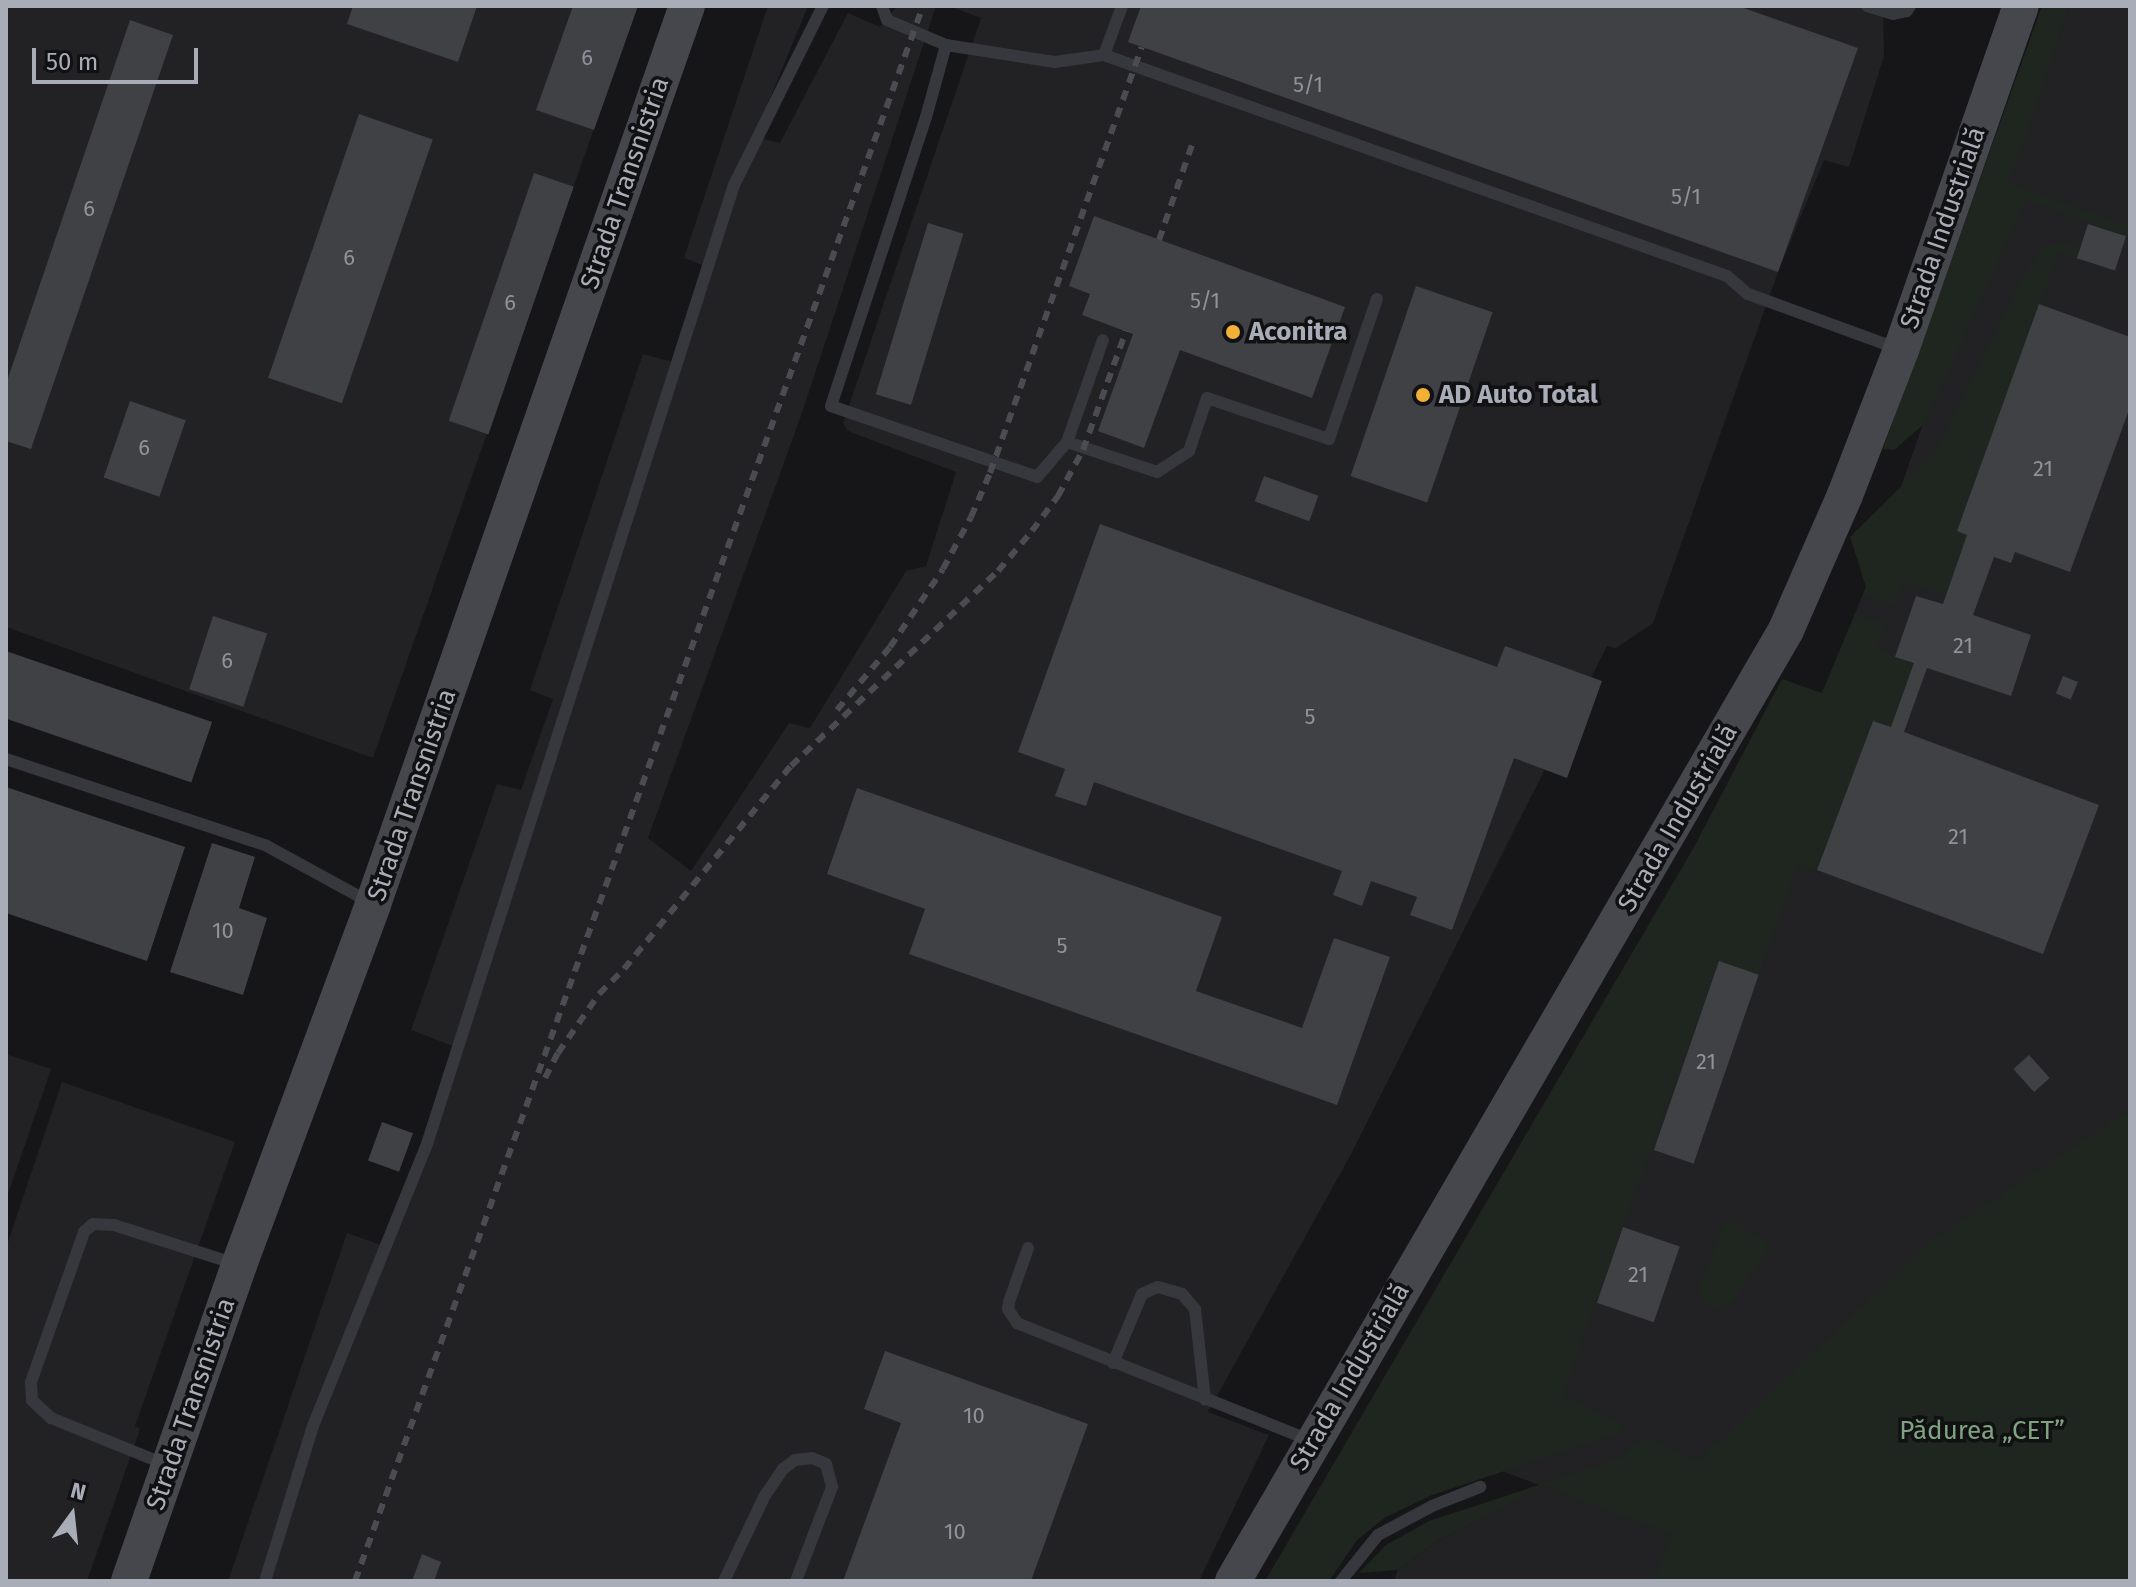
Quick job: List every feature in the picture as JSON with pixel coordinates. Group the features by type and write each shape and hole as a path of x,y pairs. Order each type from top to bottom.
{"street":[{"name":"Strada Transnistria","path":"129,1581 239,1265 373,904 687,6"},
{"name":"Strada Industrială","path":"1233,1581 1786,630 1845,495 1901,350 2021,6"}],"lane":[{"path":"265,1581 313,1426 427,1144 734,185 823,6"},
{"path":"882,6 887,20 946,45 1055,62 1104,55 1727,276 1748,294 1901,350"},
{"path":"1104,55 1122,6"},
{"path":"1867,6 1893,14 1907,11 1910,6"},
{"path":"946,45 926,117 831,406 1037,477 1067,442 1103,340"},
{"path":"1067,442 1157,472 1189,451 1207,398 1329,439 1377,299"},
{"path":"6,759 265,845 373,904"},
{"path":"169,1466 51,1418 32,1400 31,1382 84,1232 93,1224 114,1225 239,1265"},
{"path":"1028,1248 1009,1302 1011,1316 1031,1331 1312,1441"},
{"path":"1113,1363 1142,1294 1158,1287 1182,1294 1195,1309 1205,1399"},
{"path":"724,1581 764,1497 783,1469 795,1460 812,1458 826,1464 832,1487 796,1581"},
{"path":"1341,1581 1378,1535 1432,1506 1480,1487"}],"shaded area":[{"path":"6,6 637,6 373,758 6,627"},
{"path":"768,6 808,6 754,137 780,143 848,13 880,27 897,6 936,6 802,413 648,838 691,871 789,723 810,728 906,571 926,566 956,472 848,431 843,423 981,18 949,6 1883,6 1884,56 1849,167 1824,160 1778,272 1653,623 1616,648 1607,646 1350,1156 1208,1412 1269,1435 1199,1581 228,1581 347,1233 387,1247 436,1135 458,1048 411,1030 497,784 521,790 553,699 530,690 643,354 677,363 705,266 684,258"},
{"path":"2069,6 2130,6 2130,1138 1673,1534 1653,1581 1394,1581 1398,1570 1439,1540 1542,1486 1379,1426 1822,693 1866,587"},
{"path":"6,1054 51,1069 6,1200"},
{"path":"62,1082 235,1142 135,1426 140,1429 87,1581 6,1581 6,1248"}],"green space":[{"path":"2042,6 2069,6 2009,183 2130,227 2130,237 2026,200 1924,424 1894,450 1883,449"},
{"path":"2059,242 2080,249 2077,258 2059,252 1957,530 1967,535 1946,596 1902,581 1894,606 1863,594 1866,587 1850,537 1934,454 2024,274 2043,249"},
{"path":"1855,614 1886,624 1877,650 1914,663 1891,727 1873,721 1817,870 1797,864 1759,975 1719,961 1562,1395 1625,1426 1618,1433 1432,1495 1386,1517 1357,1540 1329,1581 1265,1581 1694,847 1782,679 1822,693"},
{"name":"Pădurea „CET”","path":"2130,1110 2130,1581 1653,1581 1672,1534 1543,1486 1439,1540 1398,1570 1359,1573 1386,1545 1429,1521 1621,1458 1645,1436 1698,1461 1932,1240"},
{"path":"1731,1220 1768,1242 1767,1252 1733,1301 1716,1309 1703,1301 1699,1289 1724,1223"}],"building":[{"path":"353,6 477,6 458,62 347,24"},
{"path":"573,6 638,6 594,130 536,110"},
{"path":"1141,6 1738,6 1858,48 1778,272 1128,42"},
{"path":"130,20 173,35 31,449 6,441 6,384"},
{"path":"359,114 433,139 342,403 268,378"},
{"path":"534,173 574,187 488,434 449,421"},
{"name":"Aconitra","path":"1094,216 1345,307 1312,398 1180,350 1144,448 1098,431 1133,334 1082,315 1090,294 1069,286"},
{"path":"928,223 963,234 911,405 876,394"},
{"path":"2088,224 2126,236 2115,271 2077,258"},
{"name":"AD Auto Total","path":"1416,286 1493,312 1427,502 1351,476"},
{"path":"2039,304 2130,337 2130,407 2070,572 2015,552 2011,563 1994,557 1973,615 2031,635 2011,696 1927,668 1904,732 2099,805 2043,954 1817,870 1873,721 1891,727 1914,663 1895,657 1916,596 1943,604 1967,535 1957,531"},
{"path":"130,401 186,420 159,497 104,478"},
{"path":"1264,476 1319,496 1309,521 1255,501"},
{"path":"1100,524 1497,667 1505,646 1602,681 1567,778 1514,758 1452,930 1410,915 1417,897 1371,881 1362,906 1333,895 1342,871 1094,782 1086,806 1055,796 1065,769 1018,752"},
{"path":"213,616 267,634 243,707 189,689"},
{"path":"6,651 212,722 191,782 6,719"},
{"path":"2063,676 2078,682 2071,700 2056,694"},
{"path":"6,787 185,847 147,961 6,913"},
{"path":"857,788 1222,917 1196,991 1302,1028 1334,938 1390,957 1337,1105 909,954 925,909 827,874"},
{"path":"212,843 255,857 239,908 267,918 243,995 170,972"},
{"path":"1719,961 1759,975 1694,1164 1654,1150"},
{"path":"2029,1055 2050,1078 2034,1092 2013,1069"},
{"path":"382,1122 413,1133 399,1172 368,1161"},
{"path":"1623,1227 1680,1247 1654,1322 1597,1303"},
{"path":"885,1351 1088,1424 1031,1581 843,1581 901,1423 864,1409"},
{"path":"422,1554 441,1562 434,1581 412,1581"}],"railway":[{"path":"355,1581 923,6"},
{"path":"837,710 890,647 943,569 971,517 990,473 1142,47"},
{"path":"1159,240 1194,139"},
{"path":"545,1078 558,1053 599,994 624,969 791,766 998,571 1032,531 1058,496 1083,450 1126,331"}],"place":[{"name":"Aconitra","path":"1233,332"},
{"name":"AD Auto Total","path":"1423,395"}]}
